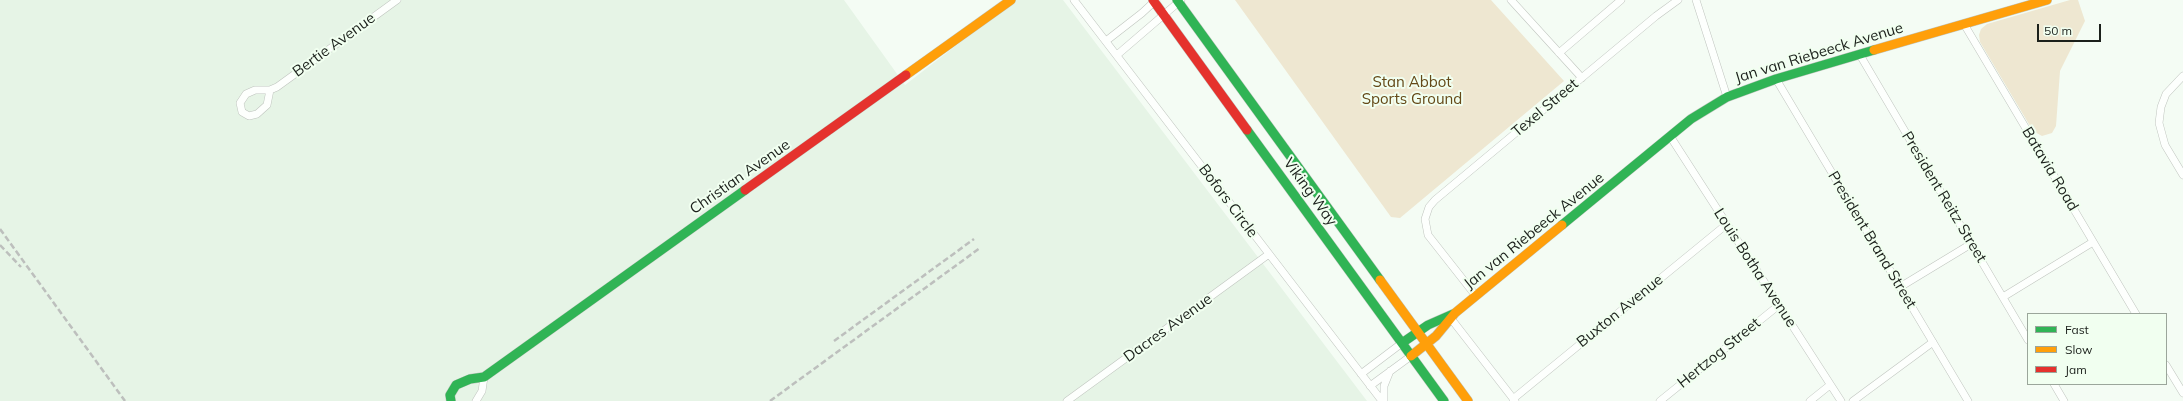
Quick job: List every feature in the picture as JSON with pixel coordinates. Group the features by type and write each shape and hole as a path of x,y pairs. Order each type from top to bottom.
{"street":[{"name":"Bertie Avenue","path":"270,90 397,0"},
{"name":"Christian Avenue","path":"452,401 450,395 456,385 470,379 484,377 1011,0"},
{"name":"Bofors Circle","path":"1074,0 1268,254 1383,401"},
{"path":"1106,41 1154,0"},
{"name":"Viking Way","path":"1154,0 1444,401"},
{"path":"1511,0 1582,78"},
{"path":"1559,53 1620,0"},
{"name":"Texel Street","path":"1476,296 1430,237 1426,225 1427,210 1435,200 1656,16 1678,0"},
{"path":"1696,0 1727,97"},
{"name":"Jan van Riebeeck Avenue","path":"1370,386 1426,344 1451,316 1670,136 1696,116 1727,97 1776,79 1964,24 2033,2 2048,0"},
{"path":"1117,55 1165,16 1179,1"},
{"name":"Viking Way","path":"1179,1 1468,401"},
{"name":"Batavia Road","path":"1964,24 2135,313"},
{"name":"President Reitz Street","path":"1860,55 2027,338"},
{"path":"2183,76 2166,94 2161,107 2159,123 2165,145 2183,176"},
{"name":"President Brand Street","path":"1776,79 1968,401"},
{"path":"255,90 270,90 268,105 257,114 249,116 242,112 240,103 246,94 255,90"},
{"name":"Louis Botha Avenue","path":"1670,136 1841,401"},
{"name":"Buxton Avenue","path":"1514,400 1727,224"},
{"path":"2003,297 2093,242"},
{"path":"1900,287 1972,244"},
{"name":"Dacres Avenue","path":"1067,401 1268,254"},
{"name":"Hertzog Street","path":"1660,401 1779,305"},
{"path":"1451,316 1514,400"},
{"name":"Jan van Riebeeck Avenue","path":"1361,374 1417,331 1451,316"},
{"path":"1853,401 1933,342"},
{"path":"2167,367 2183,393"},
{"path":"1383,401 1384,386 1390,371"},
{"path":"476,401 482,391 484,377"},
{"path":"1810,401 1830,385"},
{"path":"2055,385 2064,401"}],"shaded area":[{"path":"0,0 844,0 905,85 1015,0 1063,0 1367,401 0,401"}],"green space":[{"name":"Stan Abbot Sports Ground","path":"1235,0 1491,0 1564,81 1400,218 1391,217"},
{"path":"2070,0 2078,0 2085,21 2060,71 2056,126 2052,133 2042,136 2033,131 1980,42 1979,35 1981,29 1987,24"}],"railway":[{"path":"0,229 125,401"},
{"path":"834,341 974,239"},
{"path":"0,245 21,267"},
{"path":"770,401 980,248"}],"traffic: fast":[{"path":"1177,0 1380,280"},
{"path":"1562,225 1691,119 1727,97 1776,79 1874,50"},
{"path":"1247,130 1444,401"},
{"path":"451,401 450,395 456,385 470,379 484,377 745,190"},
{"path":"1402,343 1428,325 1453,314"}],"traffic: slow":[{"path":"906,75 1011,0"},
{"path":"1874,50 2047,0"},
{"path":"1411,356 1436,336 1455,313 1562,225"},
{"path":"1380,280 1468,401"}],"traffic: jam":[{"path":"1153,0 1247,130"},
{"path":"745,190 906,75"}]}
